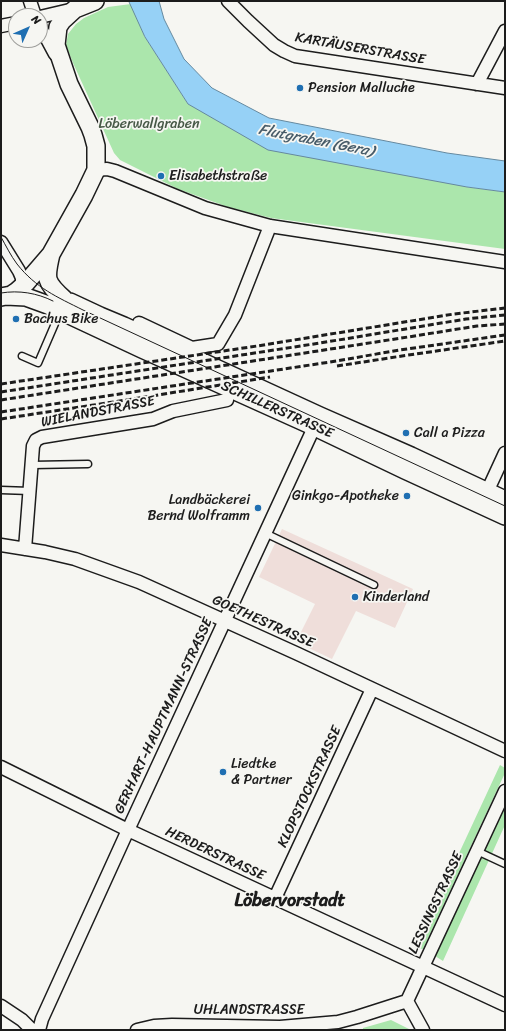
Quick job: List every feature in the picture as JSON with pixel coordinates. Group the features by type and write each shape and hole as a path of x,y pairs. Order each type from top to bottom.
{"main road":[{"path":"4,293 22,287 51,254 84,195 96,170 96,146 90,127 69,84 56,45 58,27 62,21 75,8 95,1"},
{"path":"51,254 47,272 49,283 54,291 58,305"},
{"path":"22,287 48,292 58,305"},
{"path":"4,293 58,305"},
{"name":"SCHILLERSTRASSE","path":"58,305 100,316 136,331 317,422 404,470 505,516"},
{"name":"SCHILLERSTRASSE","path":"58,305 142,349 317,422 411,456 505,500"}],"street":[{"name":"KARTÄUSERSTRASSE","path":"228,1 274,45 294,56 505,88"},
{"path":"48,15 75,8"},
{"path":"477,84 505,31"},
{"path":"48,42 69,84"},
{"path":"96,170 107,169 115,171 205,208 270,226 505,262"},
{"path":"136,331 139,323 193,348 218,344 235,315 270,226"},
{"path":"1,242 19,271 22,278 22,287"},
{"name":"WIELANDSTRASSE","path":"25,549 33,446 36,440 42,437 153,419 173,411 226,400"},
{"name":"GERHART-HAUPTMANN-STRASSE","path":"39,1030 42,1019 128,830 317,422"},
{"path":"487,492 505,453"},
{"name":"GOETHESTRASSE","path":"1,545 45,552 75,559 139,582 298,654 505,751"},
{"name":"KLOPSTOCKSTRASSE","path":"275,898 372,689"},
{"name":"HERDERSTRASSE","path":"1,768 128,830 505,1005"},
{"name":"LESSINGSTRASSE","path":"407,1001 505,791"},
{"path":"407,1001 423,1030"},
{"name":"UHLANDSTRASSE","path":"137,1030 154,1026 172,1025 280,1027 338,1022 407,1001"},
{"path":"1,1006 22,1020 32,1030"}],"lane":[{"path":"22,356 38,362 58,305"},
{"path":"32,465 88,464"},
{"path":"1,490 30,491"},
{"path":"265,533 374,585"},
{"name":"LESSINGSTRASSE","path":"477,851 505,864"}],"shaded area":[{"name":"Kinderland","path":"282,529 413,589 395,628 356,611 332,659 296,642 315,604 259,577"}],"green space":[{"name":"Löberwallgraben","path":"131,4 145,37 188,104 467,187 505,192 505,249 271,218 228,207 178,189 120,160 114,153 66,45 68,34 76,24 84,18 108,7"},
{"path":"500,765 505,768 505,773 423,949 415,948"},
{"path":"505,807 505,825 443,961 435,956"},
{"path":"391,1020 411,1030 363,1030 363,1028"}],"water":[{"name":"Flutgraben (Gera)","path":"129,1 159,1 164,19 184,59 212,88 269,118 447,153 505,161 505,192 467,187 268,150 188,104 145,37"}],"tram line":[{"path":"1,237 15,261 24,272 39,286 64,301 505,506"},
{"path":"1,293 28,293 53,301"}],"railway":[{"path":"1,384 257,346 454,314 505,308"},
{"path":"1,392 466,319 505,315"},
{"path":"1,400 477,326 505,324"},
{"path":"1,412 505,335"},
{"path":"337,366 505,341"},
{"path":"1,419 270,377"}],"place":[{"name":"Pension Malluche","path":"300,88"},
{"name":"Elisabethstraße","path":"161,176"},
{"name":"Bachus Bike","path":"16,319"},
{"name":"Call a Pizza","path":"406,433"},
{"name":"Ginkgo-Apotheke","path":"407,496"},
{"name":"Landbäckerei Bernd Wolframm","path":"258,508"},
{"name":"Kinderland","path":"355,597"},
{"name":"Liedtke & Partner","path":"223,772"}],"district":[{"name":"Löbervorstadt","path":"290,901"}]}
